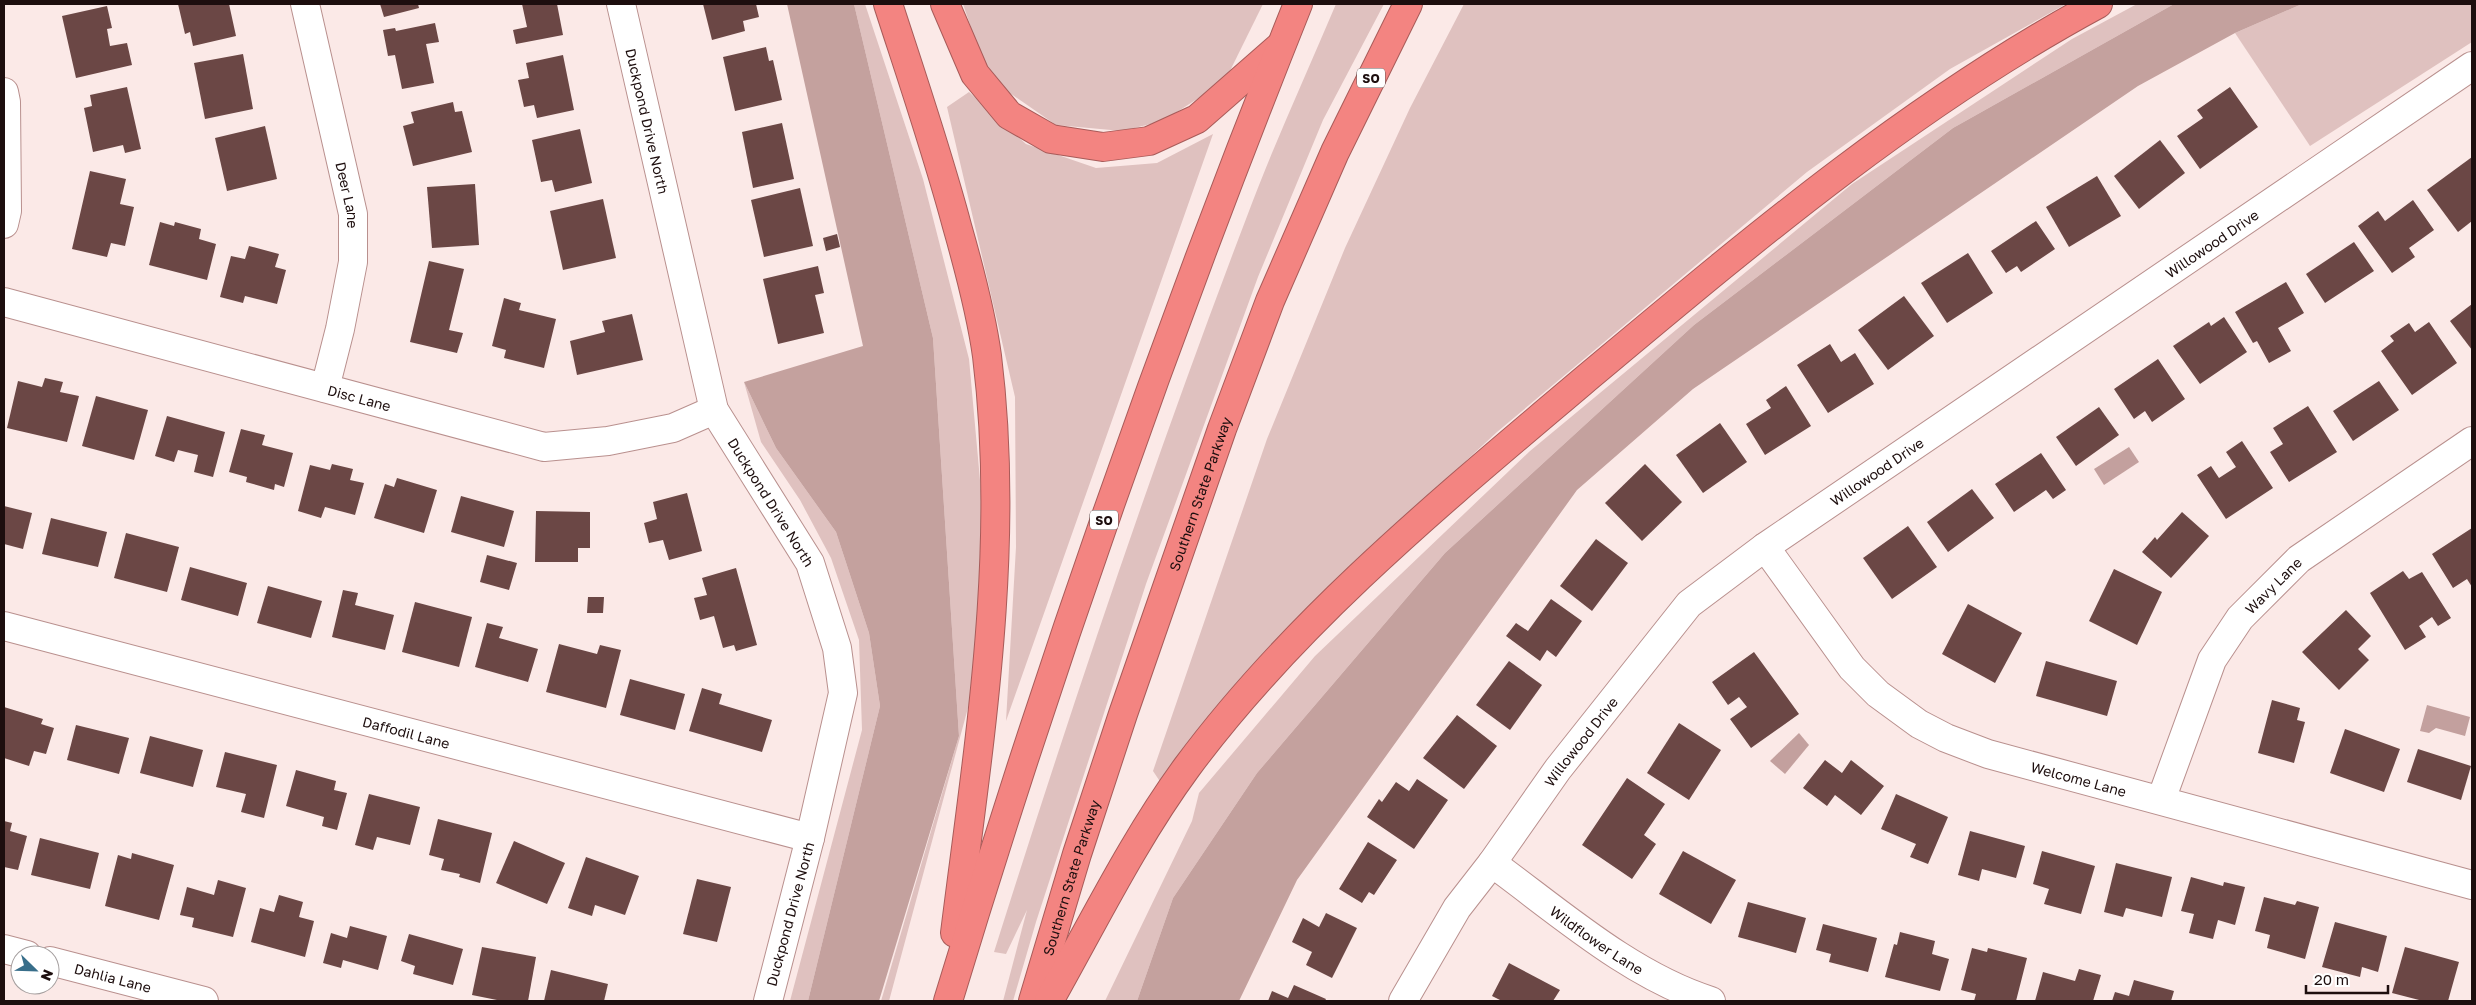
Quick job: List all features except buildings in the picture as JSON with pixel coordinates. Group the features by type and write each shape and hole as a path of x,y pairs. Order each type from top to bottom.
{"highway":[{"path":"888,4 943,176 969,267 986,353 994,434 996,517 993,612 987,680 947,1001"},
{"path":"945,4 952,26 975,74 1009,115 1052,139 1102,147 1149,141 1197,119 1281,45"},
{"name":"SO","path":"947,1001 1001,826 1130,447 1298,4"},
{"name":"Southern State Parkway","path":"1033,1001 1077,854 1123,714 1222,429 1270,300 1335,152 1408,4"},
{"path":"1049,1001 1140,838 1187,767 1250,689 1316,618 1542,416 1743,247 1857,158 2056,27 2098,4"}],"street":[{"name":"Deer Lane","path":"305,4 353,214 353,262 340,329 325,388"},
{"name":"Duckpond Drive North","path":"621,4 714,410 810,563 837,648 844,693 810,838 768,1001"},
{"name":"Willowood Drive","path":"1403,1001 1457,908 1492,864 1558,769 1689,604 1765,547 2472,66"},
{"path":"4,92 6,102 7,211 4,224"},
{"name":"Disc Lane","path":"4,302 544,447 608,441 673,428 714,410"},
{"name":"Wavy Lane","path":"2161,800 2212,660 2240,618 2300,559 2472,441"},
{"name":"Welcome Lane","path":"1765,547 1852,668 1878,694 1920,724 1946,738 1988,754 2472,885"},
{"name":"Daffodil Lane","path":"4,626 810,838"},
{"name":"Wildflower Lane","path":"1492,864 1621,957 1687,994 1711,1001"},
{"name":"Dahlia Lane","path":"60,965 124,991 204,1001"}],"shaded area":[{"path":"787,4 854,4 933,338 959,736 879,1001 808,1001 880,706 869,633 836,532 776,448 744,382 863,346"},
{"path":"854,4 865,4 923,179 969,359 984,524 976,678 889,1001 881,1001 959,736 933,338"},
{"path":"963,4 1263,4 1225,81 1163,121 1122,131 1056,125 1007,91 984,66"},
{"path":"1336,4 1384,4 1323,120 1258,277 1146,584 1036,922 1013,1001 1003,1001 1027,910 1006,954 994,952 1053,767 1146,492 1212,310 1256,192"},
{"path":"1464,4 2066,4 1950,69 1807,172 1497,432 1355,564 1161,783 1153,771 1267,439 1345,248 1410,108"},
{"path":"2137,4 2174,4 1953,128 1694,325 1445,553 1257,773 1173,898 1137,1001 1105,1001 1192,821 1199,793 1315,656 1530,451 1852,184 2072,39"},
{"path":"2174,4 2302,4 2235,33 2138,86 1693,389 1577,490 1297,880 1239,1001 1137,1001 1173,898 1257,773 1445,553 1694,325 1953,128"},
{"path":"2302,4 2472,4 2472,42 2310,146 2235,33"},
{"path":"969,92 1026,144 1096,168 1157,163 1213,134 1006,721 1016,547 1015,397 947,107"},
{"path":"744,382 776,448 836,532 869,633 880,706 808,1001 790,1001 862,730 859,640 831,558 800,500 761,442"},
{"path":"2129,447 2139,462 2104,485 2094,469"},
{"path":"2427,705 2470,717 2465,736 2436,728 2429,733 2420,731"},
{"path":"1799,733 1809,745 1785,774 1770,761"}]}
